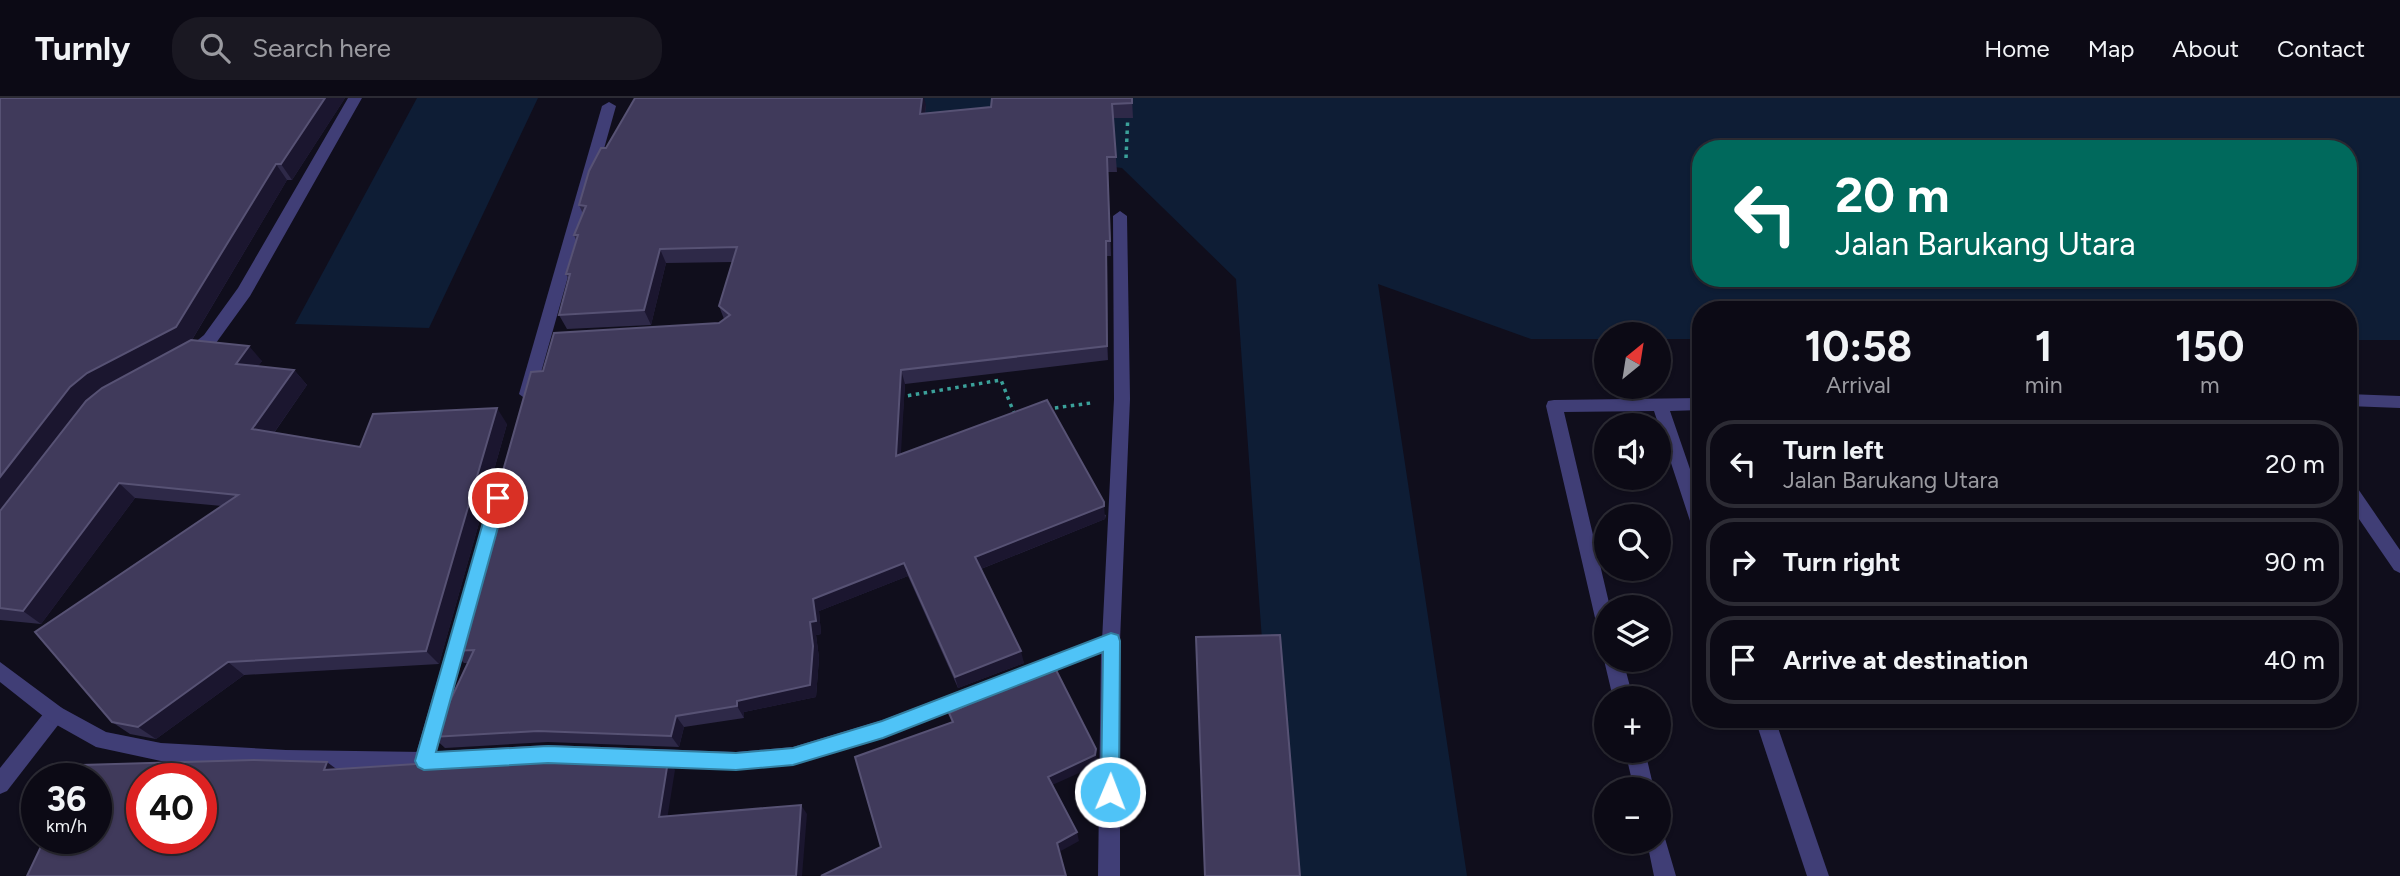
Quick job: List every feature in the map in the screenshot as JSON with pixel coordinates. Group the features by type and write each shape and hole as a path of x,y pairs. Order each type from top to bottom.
{"street":[{"path":"174,361 211,339 244,292 355,98"},
{"path":"524,405 549,339 609,106"},
{"path":"1109,876 1111,641 1122,399 1120,216"},
{"path":"2357,400 2400,402"},
{"path":"1598,595 1554,406 1692,404"},
{"path":"1660,405 1692,500"},
{"path":"2357,501 2400,565"},
{"path":"424,761 465,616"},
{"path":"0,671 55,714 103,741 161,752 286,759 424,761 548,754 736,761 793,756 883,730 1111,641"},
{"path":"0,784 55,714"},
{"path":"1768,728 1818,876"},
{"path":"1660,854 1665,876"}],"path":[{"path":"1126,158 1128,110"},
{"path":"897,398 1001,380 1014,413 1028,411"},
{"path":"1041,410 1122,399"}],"water":[{"path":"417,98 538,98 429,328 295,324"},
{"path":"783,98 2400,98 2400,340 2357,340 2357,301 1692,301 1692,339 1671,339 1671,322 1594,322 1594,339 1531,339 1378,284 1467,876 1279,876 1236,279 1122,168 776,124"}],"building":[{"path":"0,98 325,98 281,164 276,164 176,327 87,373 70,387 0,477"},
{"path":"635,98 922,98 920,114 991,107 992,98 1132,98 1132,103 1112,104 1116,157 1107,157 1110,241 1106,241 1107,346 901,370 896,456 1047,400 1104,502 1104,506 975,557 1021,651 955,677 904,563 813,599 816,621 810,622 813,646 810,685 737,701 737,706 676,716 671,736 538,731 433,737 474,650 452,651 531,372 543,371 554,333 719,323 730,315 719,306 737,247 660,249 644,310 559,315 570,274 566,274 578,235 574,235 586,206 579,205 589,171 601,148 606,148"},
{"path":"191,340 249,346 236,364 294,370 252,429 360,447 373,414 497,408 426,651 228,662 138,727 112,722 35,632 238,495 119,483 23,611 0,608 0,511 86,401 102,388"},
{"path":"1280,635 1300,876 1205,876 1196,637"},
{"path":"1055,668 1096,749 1095,755 1048,777 1077,832 1057,843 1066,876 821,876 881,847 855,757 953,722 949,713 967,705 964,698 1031,672 1033,677"},
{"path":"539,756 668,761 659,817 801,805 796,876 27,876 37,854 112,854 112,764 126,764 126,854 217,854 217,763 150,763 253,760 327,762 324,770"}],"route":[{"path":"498,498 424,761 548,754 736,761 793,756 883,730 1111,641 1110,792"}]}
